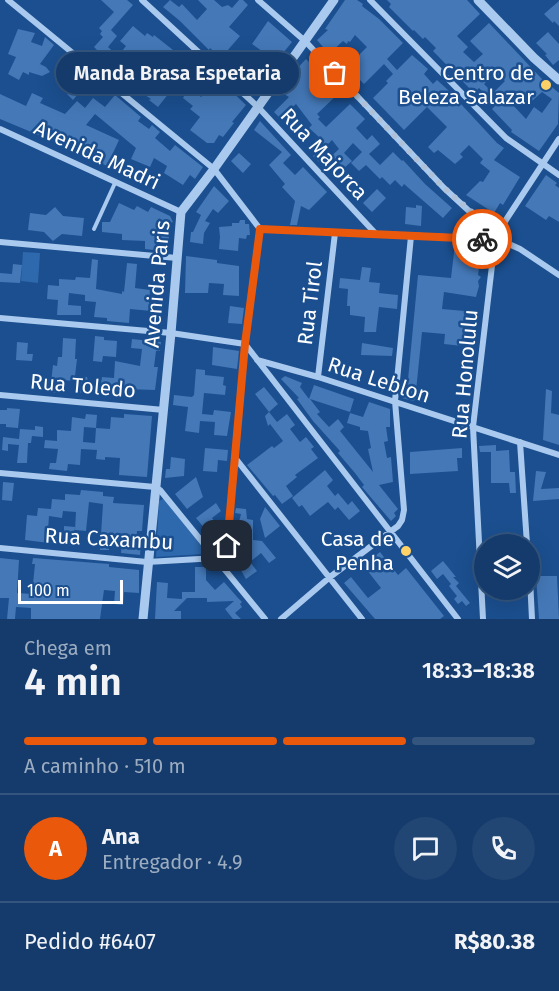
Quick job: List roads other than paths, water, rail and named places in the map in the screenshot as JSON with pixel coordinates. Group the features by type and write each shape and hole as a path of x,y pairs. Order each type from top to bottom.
{"street":[{"path":"8,0 214,169 260,229 245,344 225,568"},
{"name":"Rua Majorca","path":"142,0 258,107 376,234"},
{"path":"258,0 305,41 444,188 496,235 559,274"},
{"name":"Avenida Paris","path":"142,619 164,410 181,212 334,0"},
{"path":"370,0 481,115 506,138 559,175"},
{"path":"478,0 534,58 559,80"},
{"name":"Avenida Madri","path":"0,129 181,212"},
{"path":"260,229 484,239 496,235 559,140"},
{"name":"Rua Tirol","path":"318,377 335,233"},
{"name":"Rua Honolulu","path":"483,619 473,428 496,235"},
{"path":"281,619 402,520 404,510 395,401 411,236"},
{"path":"0,242 177,258"},
{"path":"0,318 171,333 245,344 458,619"},
{"name":"Rua Leblon","path":"258,360 395,401 559,455"},
{"name":"Rua Toledo","path":"0,395 164,410"},
{"path":"520,442 526,534"},
{"path":"236,459 362,619"},
{"path":"0,473 155,487 165,493 265,619"},
{"name":"Rua Caxambu","path":"0,548 147,562 217,558"},
{"path":"531,600 532,619"}],"lane":[{"path":"94,229 116,182"}],"place":[{"name":"Manda Brasa Espetaria","path":"335,73"},
{"name":"Centro de Beleza Salazar","path":"546,85"},
{"name":"Casa de Penha","path":"406,551"}]}
